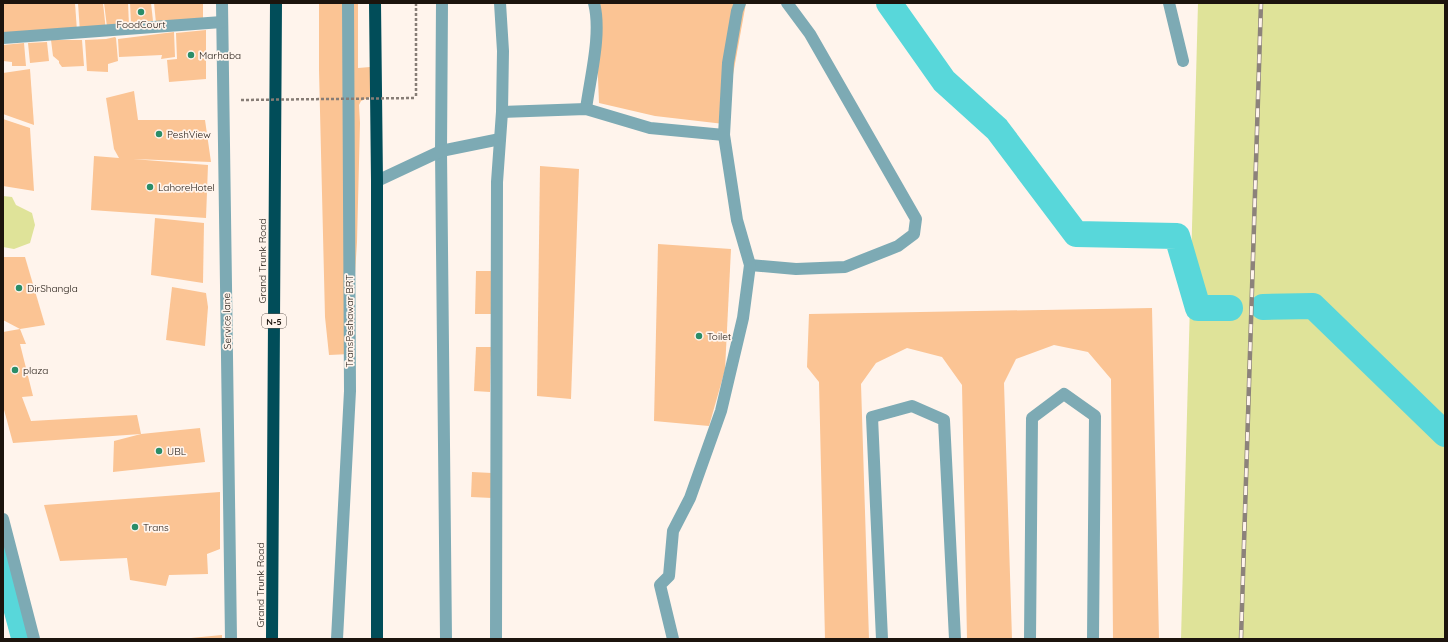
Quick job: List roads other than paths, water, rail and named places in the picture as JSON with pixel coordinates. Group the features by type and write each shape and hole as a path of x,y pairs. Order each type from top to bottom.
{"highway":[{"name":"Grand Trunk Road","path":"272,639 276,3"},
{"path":"375,3 377,181 377,639"}],"street":[{"name":"Service lane","path":"222,3 231,639"},
{"name":"TransPeshawar BRT","path":"338,639 350,391 348,3"},
{"path":"442,3 441,151 446,639"},
{"path":"496,639 497,182 502,112 503,51 500,3"},
{"path":"586,110 595,52 597,13 594,3"},
{"path":"673,639 660,585 669,576 673,531 690,498 721,411 743,318 750,265 737,220 724,135 728,63 737,11 740,3"},
{"path":"750,265 796,269 845,267 898,246 914,234 916,218 810,34 787,3"},
{"path":"1169,3 1183,60"},
{"path":"3,38 222,22"},
{"path":"502,112 586,110 650,128 724,135"},
{"path":"377,181 441,151 500,139"},
{"path":"1030,639 1032,418 1064,394 1095,416 1093,639"},
{"path":"882,639 872,417 912,406 944,420 955,639"},
{"path":"3,519 34,639"}],"water":[{"path":"3,515 37,639 11,639 3,609"}],"waterway":[{"path":"889,3 944,81 997,129 1076,234 1177,236 1198,308 1230,308"},
{"path":"1263,307 1313,306 1445,434"}],"railway":[{"path":"1241,639 1261,3"}],"place":[{"name":"FoodCourt","path":"141,12"},
{"name":"Marhaba","path":"191,55"},
{"name":"PeshView","path":"159,134"},
{"name":"LahoreHotel","path":"150,187"},
{"name":"DirShangla","path":"19,288"},
{"name":"Toilet","path":"699,336"},
{"name":"plaza","path":"15,370"},
{"name":"UBL","path":"159,451"},
{"name":"Trans","path":"135,527"}]}
